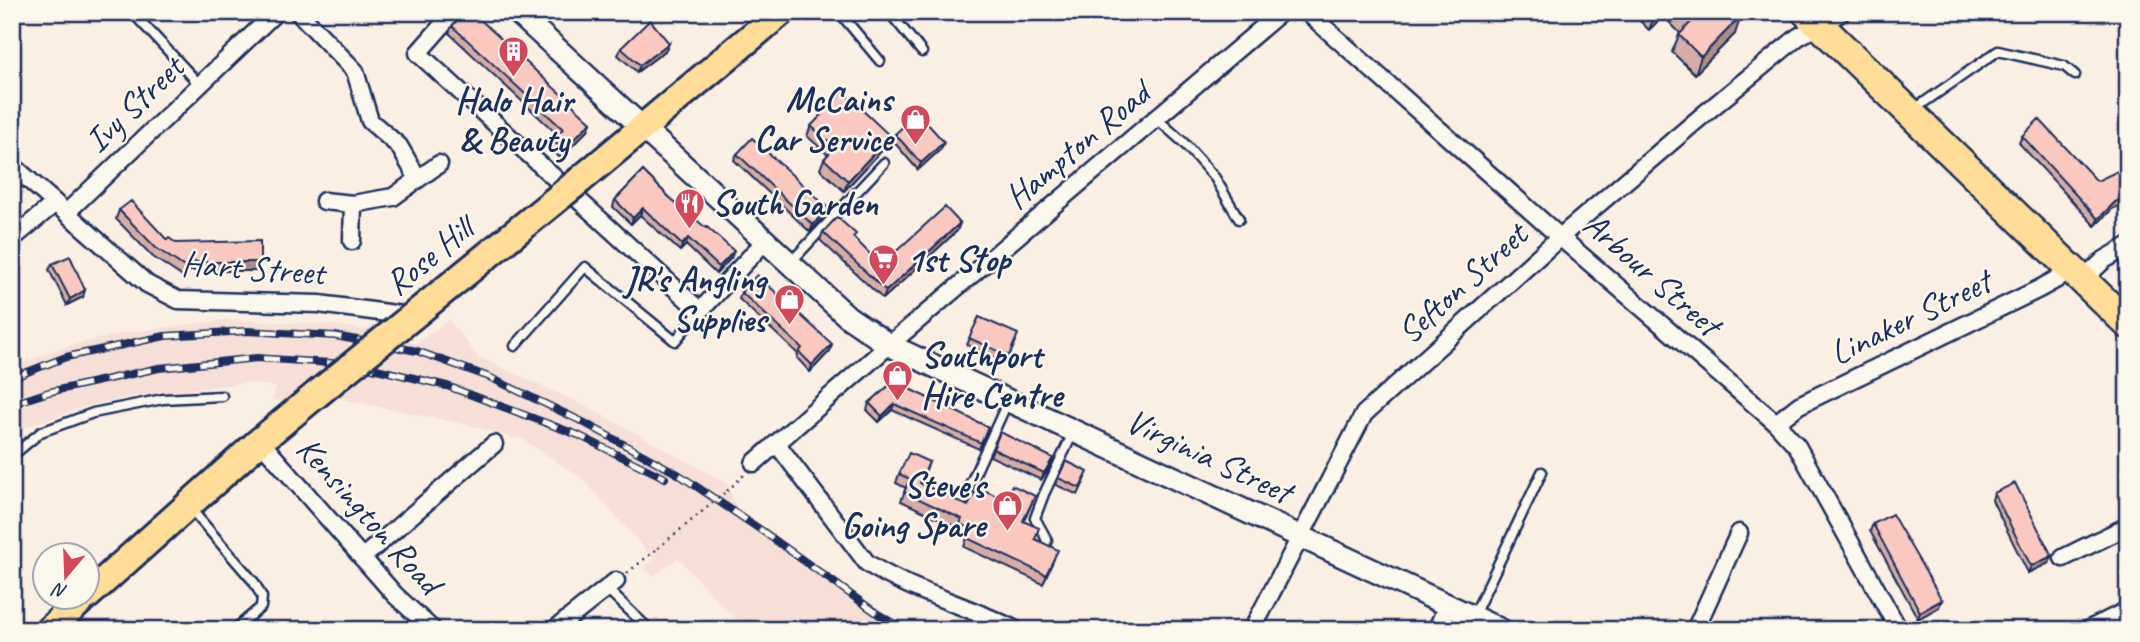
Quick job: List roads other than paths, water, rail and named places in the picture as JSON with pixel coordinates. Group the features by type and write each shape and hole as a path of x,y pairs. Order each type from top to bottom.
{"highway":[{"path":"1822,16 1911,112 2128,324"}],"main road":[{"name":"Rose Hill","path":"102,583 260,441 410,316 644,128 781,12"},
{"name":"Rose Hill","path":"49,630 71,610"}],"street":[{"name":"Ivy Street","path":"12,239 60,208 200,85 276,12"},
{"path":"298,12 355,71 369,121 398,146 418,179"},
{"path":"454,12 418,54 701,311 766,240"},
{"name":"Virginia Street","path":"517,12 848,317 889,345 1501,630"},
{"name":"Hampton Road","path":"749,469 889,345 1281,12"},
{"name":"Arbour Street","path":"1307,12 1560,237 1776,423 1797,446 1899,630"},
{"name":"Sefton Street","path":"1252,630 1364,414 1560,237 1822,16"},
{"path":"324,201 353,204 393,197 439,163"},
{"name":"Hart Street","path":"12,165 147,284 178,300 319,304 410,316"},
{"path":"352,241 353,204"},
{"name":"Linaker Street","path":"1776,423 1800,405 2057,279 2076,274 2128,246"},
{"name":"Kensington Road","path":"260,441 394,596 433,630"},
{"path":"362,558 494,444"},
{"path":"777,444 867,563 884,574 985,614 1016,630"},
{"path":"2063,558 2128,526"},
{"path":"1695,630 1739,533"},
{"path":"554,630 611,585"},
{"path":"1436,630 1448,605"},
{"path":"2093,630 2128,613"}],"lane":[{"path":"132,12 200,85"},
{"path":"839,12 880,61"},
{"path":"889,12 922,52"},
{"path":"1911,112 1998,51 2064,66 2075,75"},
{"path":"1156,118 1183,142 1215,178 1239,219"},
{"path":"790,263 884,163"},
{"path":"515,346 585,267 675,341 701,311"},
{"path":"12,456 41,432 93,413 163,399 222,396"},
{"path":"932,488 962,502 1008,400"},
{"path":"1044,548 1047,540 1035,518 1074,431"},
{"path":"1473,617 1542,472"},
{"path":"188,506 254,582 262,597 261,607 234,630"},
{"path":"611,585 650,630"}],"railway":[{"path":"12,378 66,357 165,336 247,331 335,336 417,351 489,377 581,421 678,474 904,630"},
{"path":"12,404 49,392 159,368 257,358 360,365 466,393 578,435 665,478"}],"place":[{"name":"Halo Hair & Beauty","path":"514,78"},
{"name":"McCains Car Service","path":"915,146"},
{"name":"South Garden","path":"689,230"},
{"name":"1st Stop","path":"884,286"},
{"name":"JR's Angling Supplies","path":"789,326"},
{"name":"Southport Hire Centre","path":"898,402"},
{"name":"Steve's Going Spare","path":"1008,532"}]}
